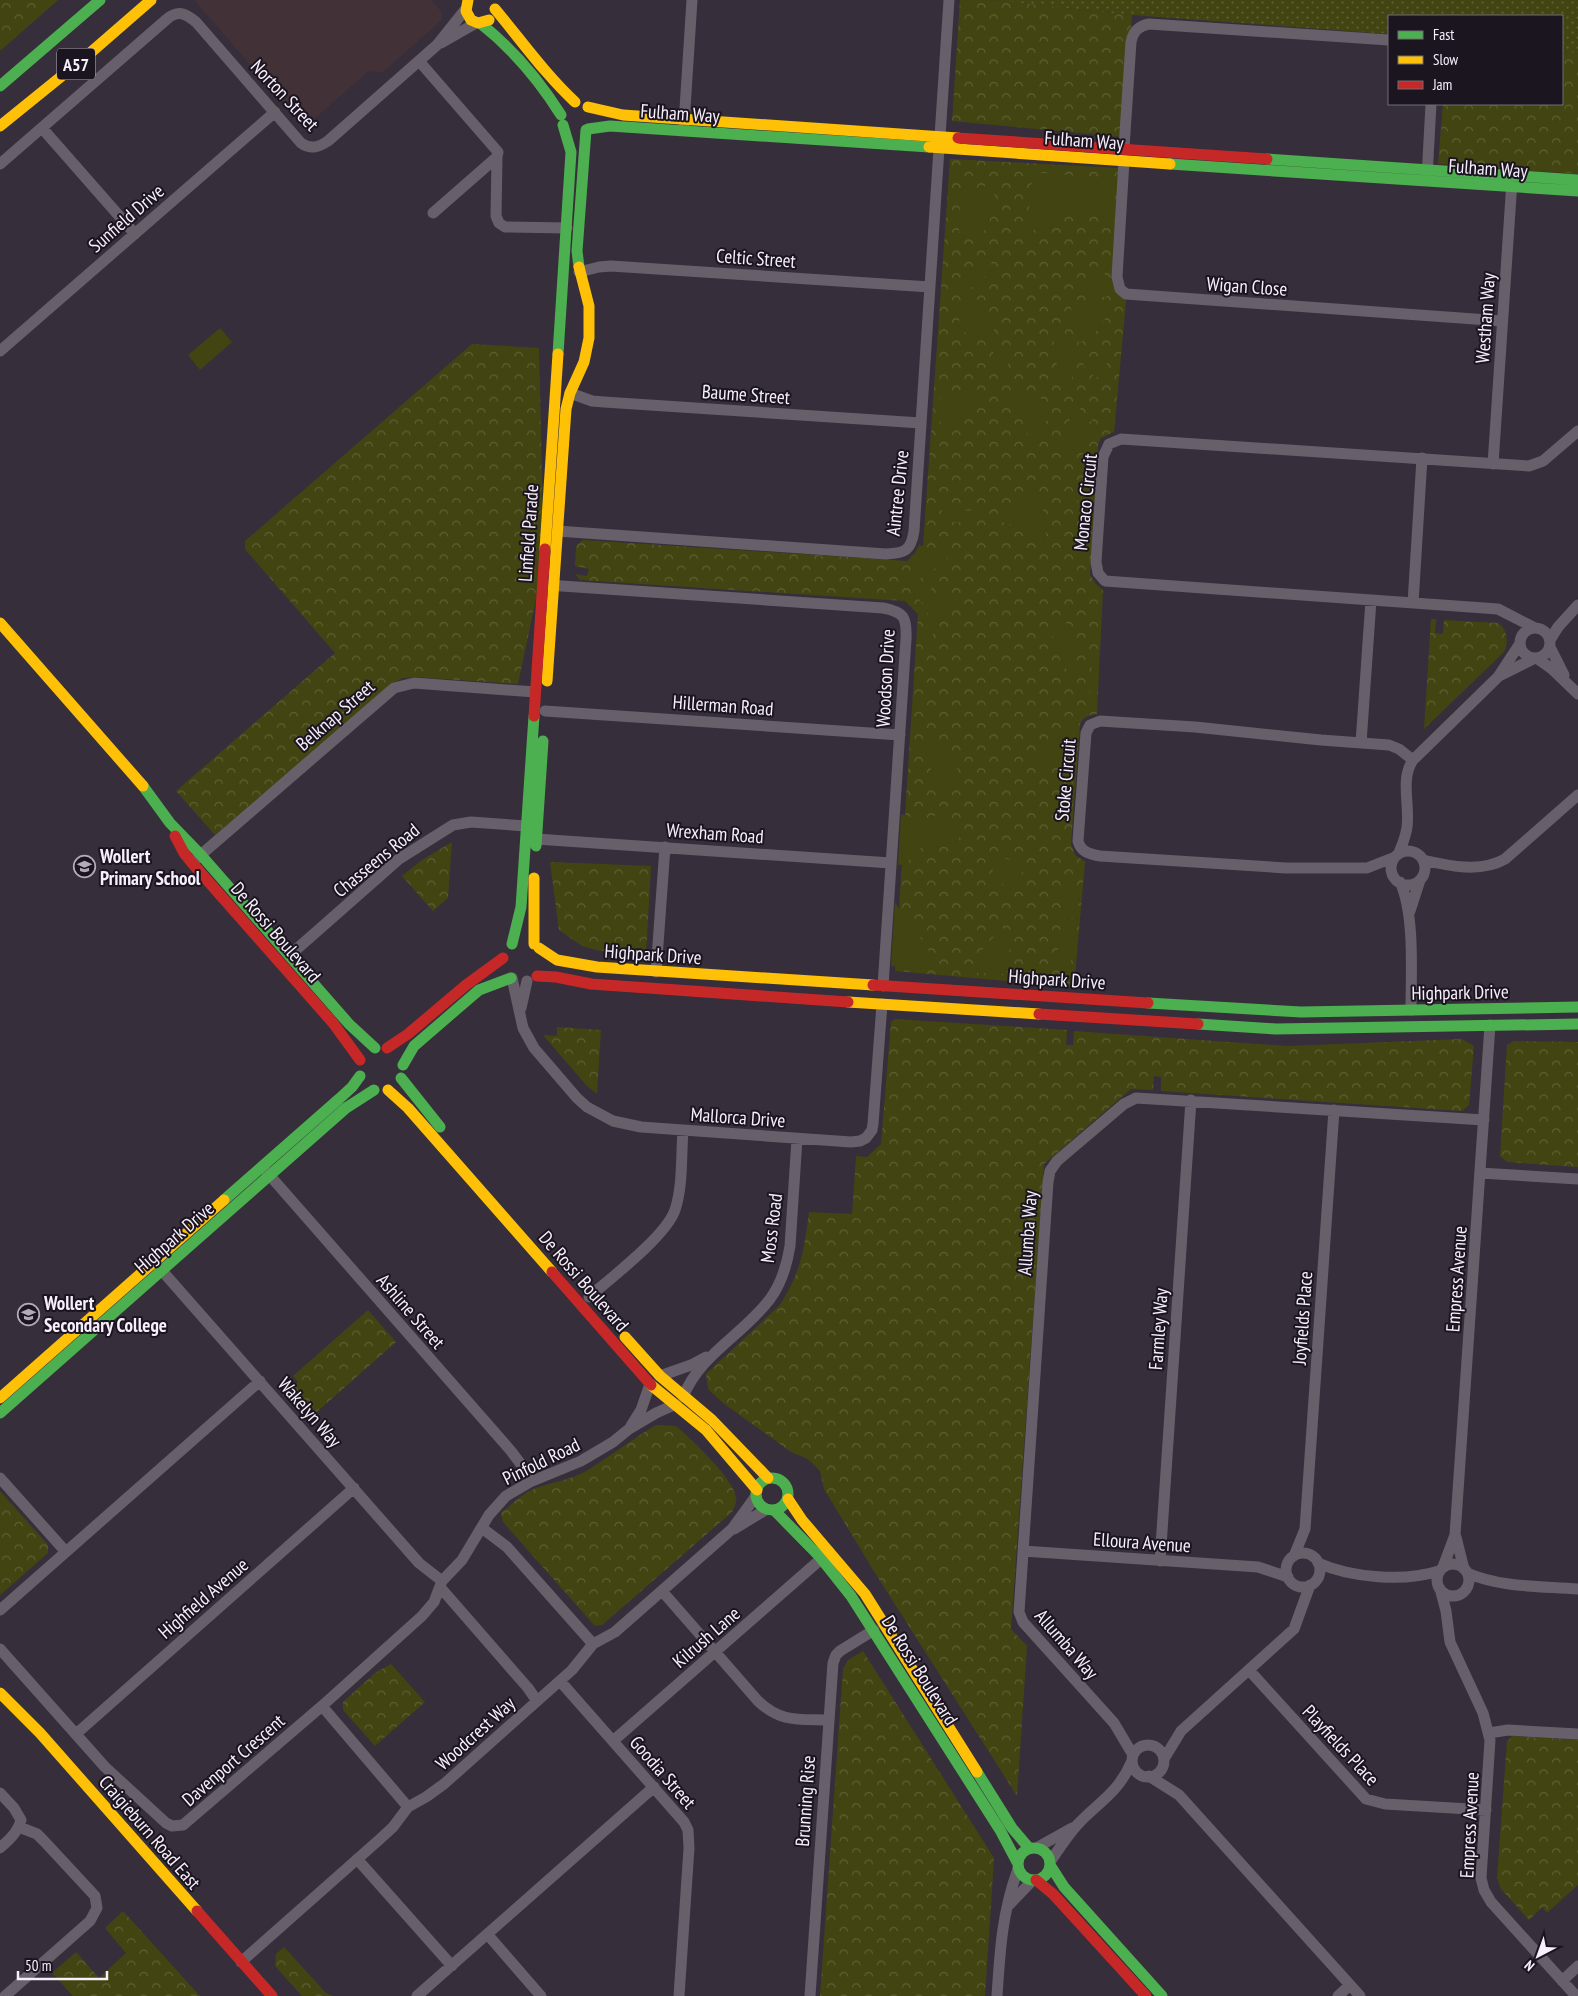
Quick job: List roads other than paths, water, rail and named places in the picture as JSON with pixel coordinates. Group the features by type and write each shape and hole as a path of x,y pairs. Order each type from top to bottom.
{"street":[{"path":"63,32 86,0"},
{"path":"0,86 100,0"},
{"name":"A57","path":"0,126 89,54 151,0"},
{"path":"684,125 692,0"},
{"name":"Aintree Drive","path":"557,531 886,554 901,552 911,544 914,531 950,0"},
{"name":"Linfield Parade","path":"465,4 469,18 500,38 539,82 562,120 571,152 521,907 518,928 512,944"},
{"name":"Norton Street","path":"437,45 465,4"},
{"path":"478,23 489,20 496,4 553,81 575,102 588,107 592,121 587,130 581,133 571,132 562,120 566,106 575,102"},
{"name":"Norton Street","path":"42,128 167,19 176,13 183,13 196,22 305,146 321,145 437,45 478,23"},
{"path":"1124,148 1132,42 1135,32 1143,25 1388,40"},
{"path":"419,61 498,152 496,216 499,223 505,226 567,228"},
{"path":"1427,175 1431,105"},
{"name":"Fulham Way","path":"588,107 622,115 684,125"},
{"name":"Sunfield Drive","path":"0,351 274,112"},
{"name":"Fulham Way","path":"587,130 610,126 684,125 940,142 1124,148 1427,175 1512,187 1578,191"},
{"path":"0,164 42,128 134,234"},
{"name":"Linfield Parade","path":"537,946 533,895 536,839 566,412 570,393 584,362 589,338 589,306 579,272 577,248 587,130"},
{"name":"Fulham Way","path":"940,142 1124,161 1427,175 1513,175 1578,180"},
{"path":"434,213 497,157"},
{"name":"Wigan Close","path":"1124,161 1117,277 1120,288 1126,294 1502,321"},
{"name":"Westham Way","path":"1493,464 1513,175"},
{"name":"Celtic Street","path":"579,272 611,266 930,288"},
{"name":"Baume Street","path":"570,393 592,401 921,423"},
{"name":"Monaco Circuit","path":"1536,628 1498,609 1105,581 1098,573 1096,562 1103,457 1106,449 1115,440 1121,439 1529,466 1538,464 1578,431"},
{"path":"1413,603 1422,458"},
{"name":"Woodson Drive","path":"542,585 883,608 892,610 902,616 907,625 883,986"},
{"path":"1362,743 1371,600"},
{"path":"1412,1028 1409,913 1405,892 1392,868 1407,827 1407,773 1413,760 1498,677 1525,631 1536,628 1575,608"},
{"path":"1498,677 1546,654 1550,644 1575,608"},
{"path":"1506,613 1524,654 1535,659 1569,683"},
{"name":"De Rossi Boulevard","path":"0,624 147,790 170,822 201,854 349,1024 375,1048"},
{"path":"1536,628 1545,632 1569,683 1578,694"},
{"name":"Belknap Street","path":"192,863 394,688 414,683 535,692"},
{"name":"Hillerman Road","path":"545,711 900,735"},
{"name":"Stoke Circuit","path":"1398,881 1367,868 1286,868 1100,856 1082,850 1078,841 1085,741 1087,729 1094,722 1114,721 1394,746 1405,752 1413,760"},
{"path":"1397,855 1408,851 1420,857 1449,866 1490,865 1498,863 1578,796"},
{"name":"De Rossi Boulevard","path":"170,822 176,838 192,863 333,1023 360,1060"},
{"name":"Chasseens Road","path":"290,955 399,859 453,825 471,822 526,826"},
{"path":"1407,827 1425,870 1409,913"},
{"name":"Wrexham Road","path":"536,839 891,863"},
{"path":"656,972 665,847"},
{"name":"Stoke Circuit","path":"1367,868 1397,855"},
{"path":"1398,881 1410,884 1449,866"},
{"path":"387,1048 407,1036 466,985 492,968 503,958 512,944 523,941 537,946 543,960 543,966 532,979 512,978 486,986 468,998 409,1052 398,1083 388,1090 374,1090 363,1082 359,1071 360,1060 375,1048 387,1048 398,1054 403,1066"},
{"name":"Highpark Drive","path":"537,946 550,957 570,964 656,972 1301,1012 1578,1007"},
{"path":"503,958 504,969 512,978"},
{"name":"Highpark Drive","path":"532,979 556,977 591,984 1276,1029 1578,1024"},
{"name":"Mallorca Drive","path":"512,978 527,1038 576,1098 587,1107 613,1121 628,1125 797,1139 856,1142 869,1135 873,1124 882,1004"},
{"name":"Mallorca Drive","path":"521,1018 522,998 532,979"},
{"path":"1489,1008 1490,1026"},
{"name":"Empress Avenue","path":"1466,1571 1456,1536 1490,1026"},
{"name":"Highpark Drive","path":"0,1413 262,1167 346,1093 360,1076"},
{"name":"De Rossi Boulevard","path":"401,1078 431,1117 592,1300 669,1222 678,1198 683,1130"},
{"name":"Highpark Drive","path":"0,1398 158,1266 270,1176 346,1108 374,1090"},
{"name":"De Rossi Boulevard","path":"388,1090 408,1108 655,1380 684,1397 712,1420 768,1478"},
{"name":"Allumba Way","path":"1148,1745 1131,1737 1114,1723 1023,1622 1019,1607 1050,1171 1057,1161 1131,1099 1143,1097 1484,1120"},
{"name":"Farmley Way","path":"1160,1560 1191,1100"},
{"name":"Joyfields Place","path":"1292,1558 1306,1529 1334,1110"},
{"name":"Moss Road","path":"684,1397 694,1375 712,1354 763,1308 782,1276 790,1246 797,1139"},
{"name":"Ashline Street","path":"262,1167 511,1451 523,1467 530,1482"},
{"path":"1480,1173 1578,1179"},
{"name":"Wakelyn Way","path":"158,1266 419,1563 441,1584 537,1701"},
{"name":"De Rossi Boulevard","path":"619,1331 674,1405 692,1418 718,1443 746,1474 756,1493"},
{"name":"Moss Road","path":"655,1380 712,1354"},
{"name":"Pinfold Road","path":"629,1429 641,1410 655,1380"},
{"path":"0,1610 260,1381"},
{"name":"Pinfold Road","path":"441,1584 462,1560 496,1506 506,1496 530,1482 581,1461 613,1442 629,1429 674,1405"},
{"path":"0,1478 66,1552"},
{"path":"768,1478 778,1479 788,1489 788,1498 783,1506 771,1509 760,1504 756,1493 760,1483 768,1478"},
{"name":"Highfield Avenue","path":"76,1734 354,1488"},
{"name":"Woodcrest Way","path":"732,1529 756,1493"},
{"name":"De Rossi Boulevard","path":"788,1498 802,1520 864,1594 1012,1828 1033,1848"},
{"name":"De Rossi Boulevard","path":"771,1509 821,1559 850,1593 1000,1830 1018,1865"},
{"name":"Woodcrest Way","path":"241,1962 393,1827 408,1807 444,1784 560,1681 579,1663 593,1644 615,1632 732,1529 771,1509"},
{"path":"482,1528 507,1546 593,1644"},
{"name":"Joyfields Place","path":"1306,1529 1317,1561"},
{"name":"Empress Avenue","path":"1441,1569 1456,1536"},
{"name":"Elloura Avenue","path":"1023,1551 1258,1567 1280,1564 1292,1558"},
{"path":"1299,1614 1286,1571 1292,1558 1305,1553 1317,1561 1348,1573 1406,1577 1425,1575 1454,1564 1481,1579 1500,1584"},
{"name":"Kilrush Lane","path":"614,1741 821,1559"},
{"path":"1007,1907 1034,1880 1046,1875 1050,1863 1078,1824 1115,1790 1125,1777 1136,1751 1181,1731 1294,1629 1312,1584 1320,1573 1317,1561"},
{"name":"Elloura Avenue","path":"1258,1567 1289,1579"},
{"path":"1439,1590 1436,1582 1441,1569"},
{"path":"1449,1629 1462,1594 1469,1583 1466,1571"},
{"path":"1289,1579 1300,1586 1348,1573"},
{"path":"1406,1577 1439,1590 1450,1597 1480,1586 1500,1584 1578,1589"},
{"name":"Davenport Crescent","path":"0,1649 106,1767 134,1795 166,1823 178,1826 190,1821 422,1616 434,1602 441,1584"},
{"name":"Empress Avenue","path":"1439,1590 1449,1629 1450,1642 1482,1713 1489,1734 1490,1760 1481,1878 1484,1890 1491,1902 1575,1996"},
{"path":"662,1591 770,1712 784,1718 828,1720"},
{"name":"Brunning Rise","path":"810,1996 828,1720 834,1659 840,1651 874,1630"},
{"name":"Playfields Place","path":"1249,1670 1366,1799 1385,1804 1486,1810"},
{"name":"Goodia Street","path":"560,1681 654,1787 684,1822 688,1830 690,1838 680,1996"},
{"name":"Craigieburn Road East","path":"0,1693 40,1733 272,1996"},
{"path":"322,1706 408,1807"},
{"name":"Allumba Way","path":"1114,1723 1133,1758"},
{"path":"1489,1734 1508,1730 1578,1734"},
{"path":"1115,1790 1158,1773 1181,1731"},
{"path":"1148,1745 1160,1750 1179,1795"},
{"path":"1133,1758 1136,1770 1179,1795 1360,1996"},
{"path":"417,1996 654,1787"},
{"path":"0,1793 19,1814 21,1820 13,1836 0,1848"},
{"path":"997,1996 1002,1931 1021,1853 1078,1824"},
{"path":"5,1996 90,1921 97,1908 95,1896 44,1841 37,1834 19,1827"},
{"path":"1033,1848 1046,1853 1050,1863 1069,1893 1162,1996"},
{"path":"358,1859 452,1966"},
{"path":"1018,1865 1024,1876 1034,1880 1053,1894 1146,1996"},
{"path":"488,1935 541,1996"},
{"path":"1562,1980 1578,1966"},
{"path":"1338,1996 1350,1985"}],"place":[{"name":"Wollert Primary School","path":"84,867"},
{"name":"Wollert Secondary College","path":"28,1314"}]}
